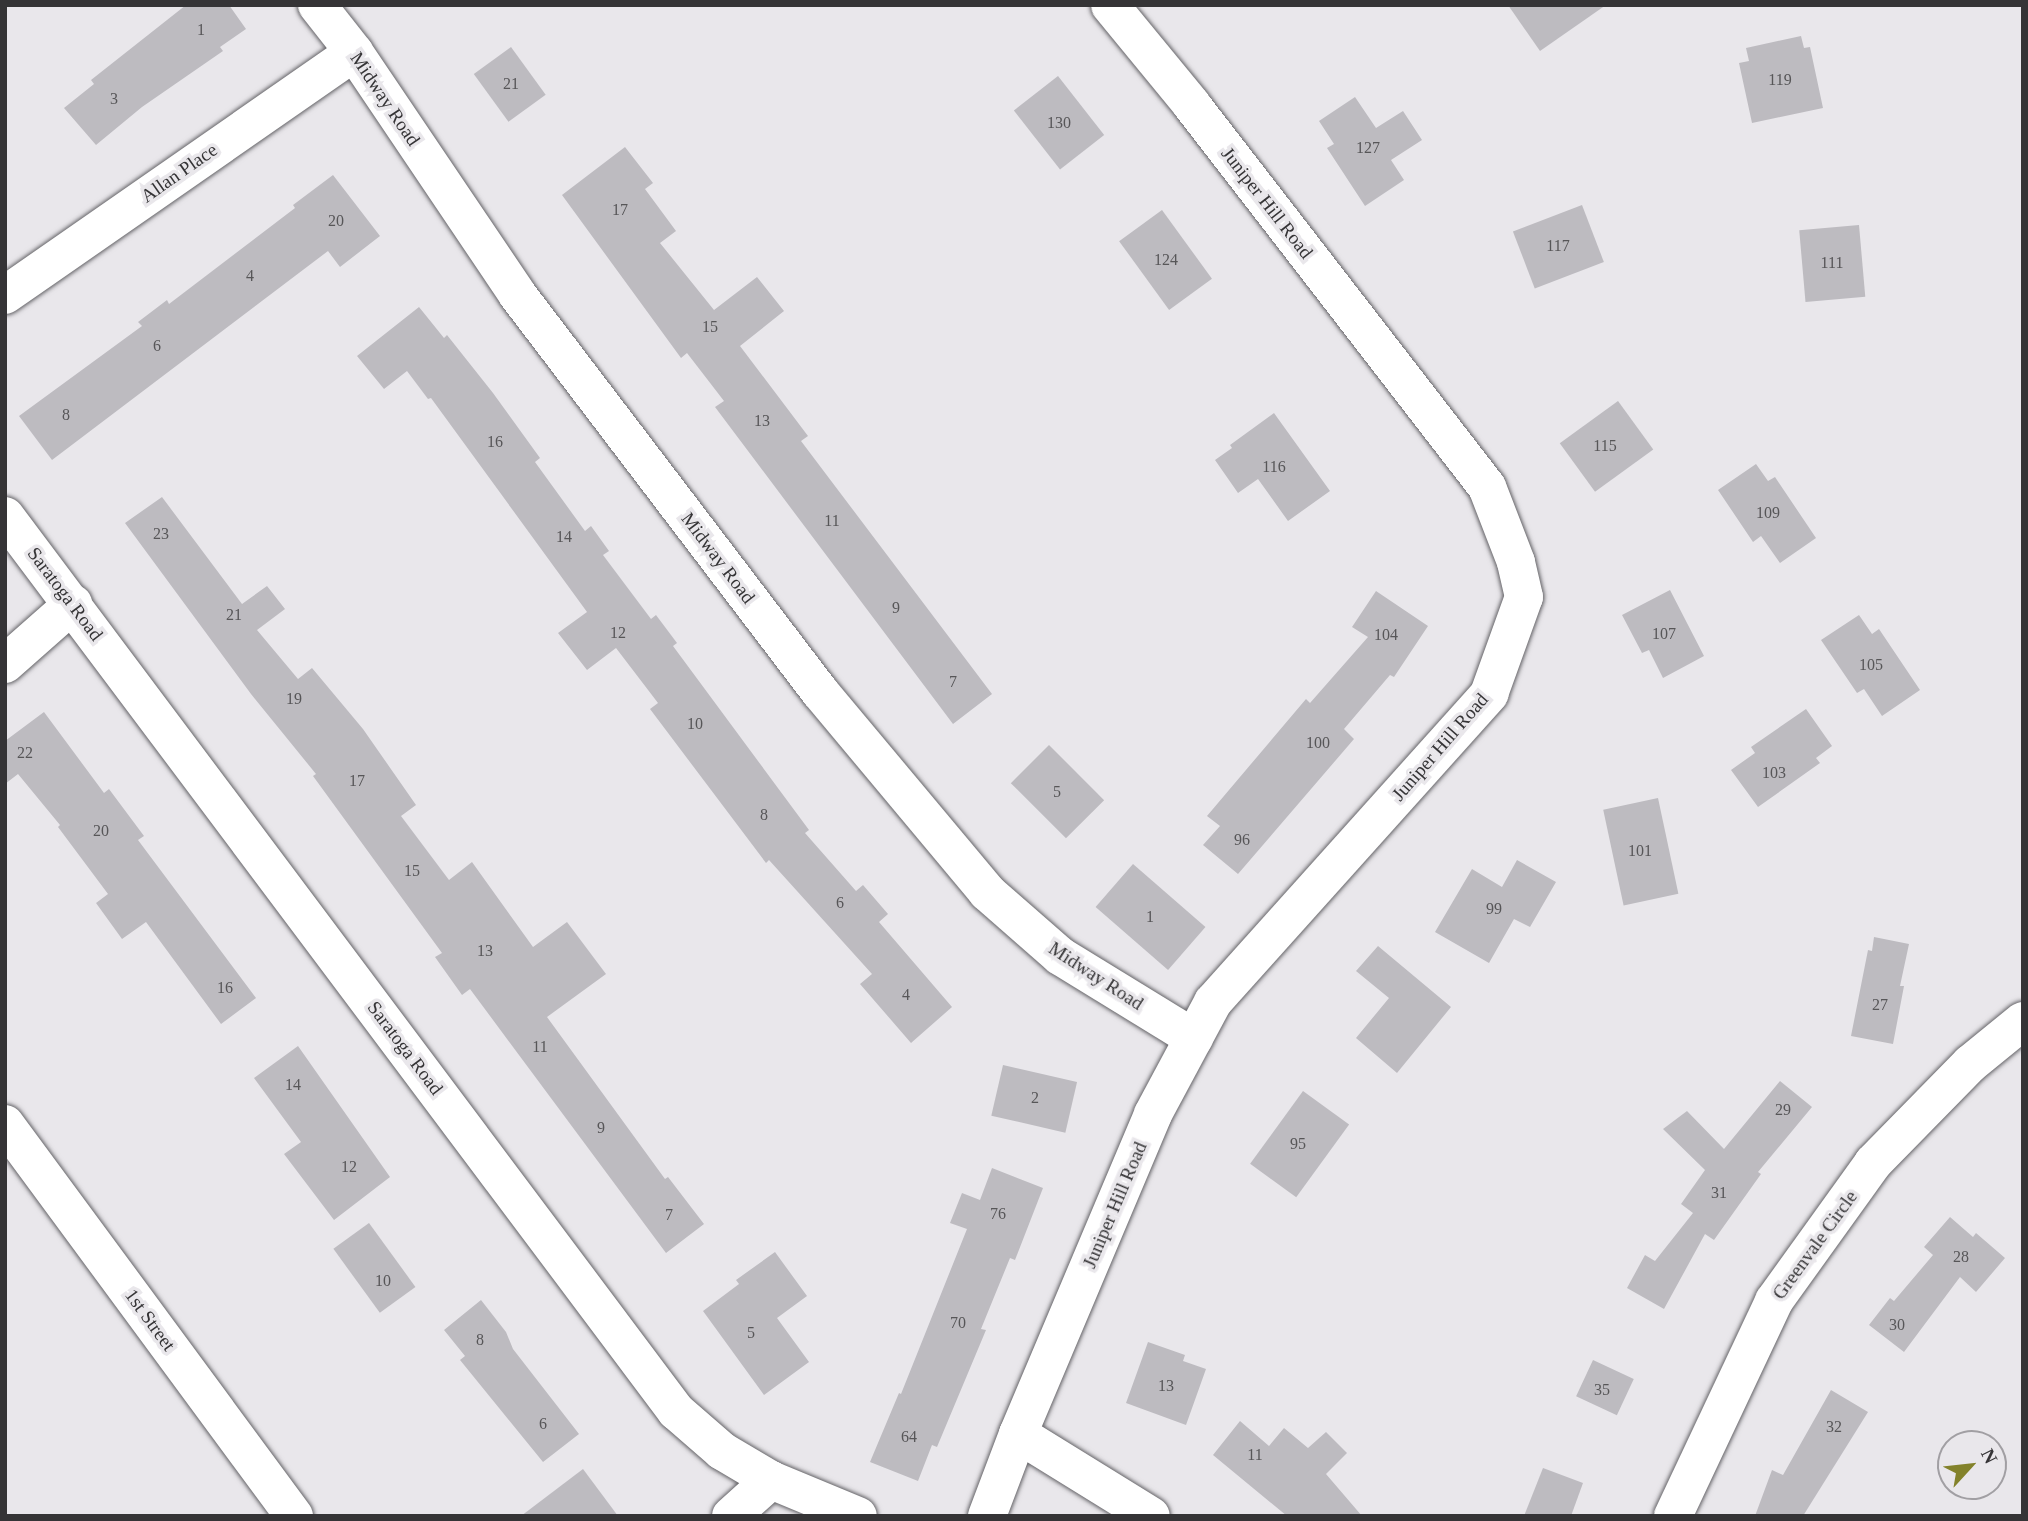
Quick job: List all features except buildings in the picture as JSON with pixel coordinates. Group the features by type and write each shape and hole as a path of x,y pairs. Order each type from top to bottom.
{"street":[{"name":"Midway Road","path":"317,5 354,52 517,294 820,692 987,892 1060,956 1194,1038"},
{"name":"Juniper Hill Road","path":"987,1516 1018,1434 1153,1114 1213,1002 1489,695 1524,597 1516,562 1486,487 1200,116 1110,5"},
{"name":"Allan Place","path":"5,295 354,52"},
{"name":"Saratoga Road","path":"5,516 676,1411 722,1451 771,1480 858,1516"},
{"path":"5,664 73,604"},
{"name":"Greenvale Circle","path":"1673,1516 1774,1301 1874,1163 1970,1064 2023,1021"},
{"name":"1st Street","path":"5,1124 294,1516"},
{"path":"1018,1434 1150,1516"},
{"path":"731,1516 771,1480"}]}
